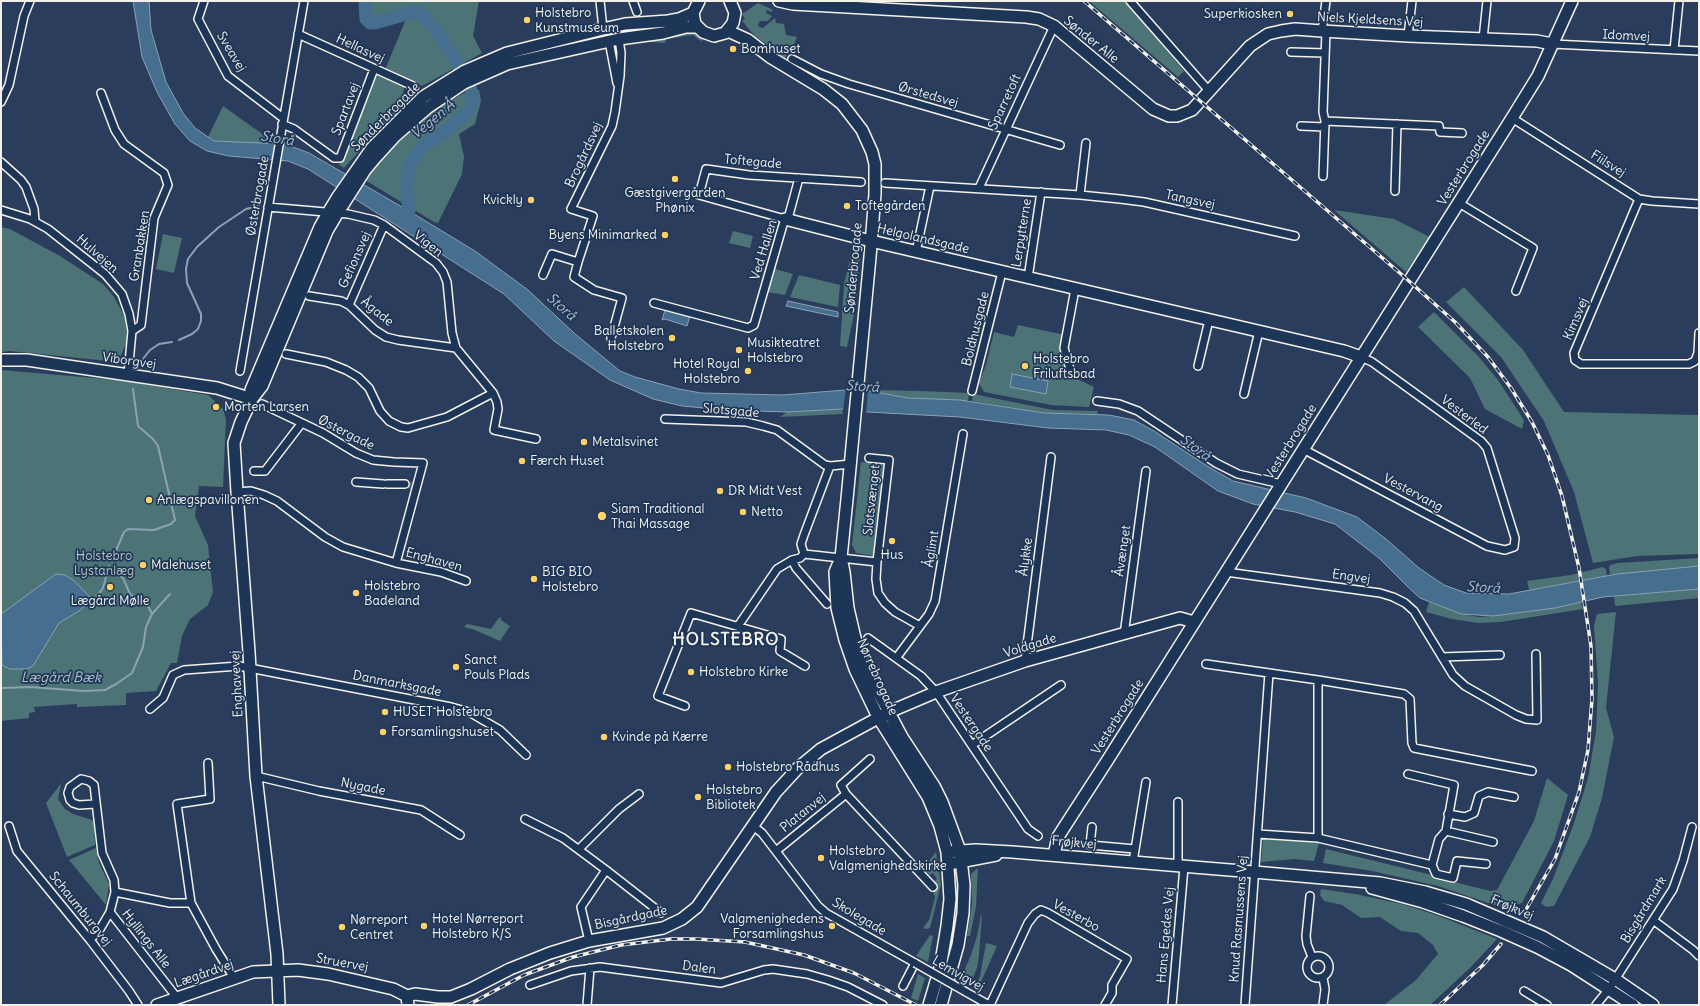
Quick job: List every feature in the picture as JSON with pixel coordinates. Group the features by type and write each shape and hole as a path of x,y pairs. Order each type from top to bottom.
{"street":[{"path":"1,102 9,85 24,16 30,1"},
{"name":"Sveavej","path":"204,1 198,19 228,76 282,121 334,158 340,158"},
{"name":"Østerbrogade","path":"240,371 282,121 304,1"},
{"path":"600,1 600,16 610,36 623,29 679,19 693,13"},
{"path":"633,1 637,12"},
{"path":"698,1 693,13 697,27 703,32 714,36 728,31 734,11"},
{"name":"Sønder Alle","path":"780,1 793,4 1026,17 1039,20 1054,26 1154,110 1161,114 1177,116 1185,114 1201,102"},
{"path":"1130,1 1210,92"},
{"path":"1322,176 1325,124 1323,112 1326,1"},
{"path":"1408,36 1412,1"},
{"path":"1482,39 1487,1"},
{"name":"Vesterbrogade","path":"1054,855 1058,837 1063,828 1362,357 1538,76 1572,1"},
{"path":"1674,50 1679,1"},
{"name":"Sønderbrogade","path":"734,11 748,40"},
{"name":"Sparretoft","path":"979,188 1054,26"},
{"name":"Sønderbrogade","path":"360,170 427,108 464,83 507,64 610,36 663,32 686,27 697,27"},
{"name":"Sønderbrogade","path":"728,31 748,40 770,57 833,96 849,112 862,130 872,152 875,164 871,241 841,558"},
{"name":"Niels Kjeldsens Vej","path":"1201,102 1250,46 1268,34 1280,31 1324,31 1537,41 1552,44"},
{"name":"Hellasvej","path":"298,34 412,86"},
{"name":"Sønderbrogade","path":"254,394 327,230 332,213 360,170 372,148 423,97 465,71 491,59 540,44 605,34 610,36"},
{"name":"Brogårdsvej","path":"610,36 618,87"},
{"name":"Brogårdsvej","path":"578,262 593,216 571,210 612,126 615,112 620,76 621,53 610,36"},
{"name":"Idomvej","path":"1552,44 1699,51"},
{"path":"1291,52 1325,54"},
{"name":"Ørstedsvej","path":"792,59 821,74 849,84 1060,145"},
{"name":"Spartavej","path":"340,158 374,69"},
{"name":"Granbakken","path":"101,93 115,130 124,144 164,173 168,185 154,218 141,325 132,331"},
{"name":"Fiilsvej","path":"1512,118 1639,199 1699,204"},
{"path":"1301,126 1325,124 1397,124 1439,126 1440,132 1462,133"},
{"path":"1395,191 1397,124"},
{"path":"1080,195 1086,143"},
{"path":"1,162 26,186 34,209 35,221"},
{"name":"Helgolandsgade","path":"706,169 699,195 785,219 916,252 1344,351 1362,357"},
{"name":"Toftegade","path":"706,169 749,175 799,178"},
{"path":"799,178 861,182"},
{"name":"Ved Hallen","path":"654,303 748,328 754,325 785,219 789,215 799,178"},
{"name":"Tangsvej","path":"885,183 1041,192 1144,202 1295,236"},
{"path":"916,252 930,186"},
{"name":"Lerpytterne","path":"1028,278 1041,192"},
{"name":"Kimsvej","path":"1639,199 1574,353 1575,360 1580,364 1689,364 1695,361 1698,353 1699,333"},
{"path":"1458,203 1533,248 1516,291"},
{"name":"Vigen","path":"268,207 348,214 374,220 384,225 436,263 443,272 447,282 452,333 456,348 492,393"},
{"name":"Hulvejen","path":"1,210 35,221 59,237 105,274 122,294 129,314 132,331 128,374"},
{"name":"Gefionsvej","path":"349,305 384,225"},
{"path":"543,274 552,254 578,262 574,277 594,290 622,298 611,338"},
{"name":"Boldhusgade","path":"972,391 1002,272"},
{"path":"1070,369 1064,348 1075,289"},
{"name":"Ågade","path":"308,296 341,301 349,305 376,330 386,337 456,348"},
{"path":"1198,366 1209,320"},
{"path":"1244,394 1259,331"},
{"path":"286,354 326,362 346,370 358,377 370,388 380,411 389,421 401,427 408,428 447,417 492,393 497,402 498,409 494,430 536,439"},
{"name":"Vesterled","path":"1362,357 1378,366 1481,441 1487,448 1515,538 1514,547"},
{"name":"Viborgvej","path":"1,360 27,360 254,394"},
{"name":"Enghavevej","path":"254,394 234,443 256,776 278,971 279,1005"},
{"path":"1097,401 1119,404 1138,411 1216,463 1238,474 1281,484"},
{"name":"Østergade","path":"262,404 301,424 323,433 356,453 373,460 423,463 411,486"},
{"name":"Slotsgade","path":"665,419 746,422 774,428 824,464 830,466"},
{"path":"254,471 265,471 301,424"},
{"name":"Åglimt","path":"897,657 920,626 935,601 963,434"},
{"name":"Vestervang","path":"1303,449 1487,546 1505,550 1514,547"},
{"name":"Ålykke","path":"1025,661 1051,457"},
{"name":"Slotsvænget","path":"869,458 889,460 877,562 876,579 878,592 884,603 895,612 920,626"},
{"path":"804,554 801,544 830,466 850,464"},
{"name":"Åvænget","path":"1124,635 1146,471"},
{"path":"356,482 411,486 396,563"},
{"name":"Enghaven","path":"237,492 251,491 277,501 325,537 343,547 396,563 440,572 466,581"},
{"path":"738,626 777,569 792,560 800,558 804,554 877,562"},
{"name":"Nørrebrogade","path":"841,558 848,608 855,638 865,667 902,737 934,786 942,802 960,856 964,885 963,913 958,945 941,1005"},
{"name":"Nørrebrogade","path":"841,558 835,572 837,608 845,640 855,669 878,717 928,796 940,826 948,858 950,899 943,952 929,1005"},
{"path":"792,560 796,568 827,604"},
{"name":"Engvej","path":"1226,572 1393,597 1405,603 1414,611 1453,675 1465,686 1516,715 1526,719 1537,720 1536,654"},
{"path":"685,706 658,696 692,613 780,639 780,651 805,666"},
{"name":"Voldgade","path":"878,717 936,692 1025,661 1124,635 1180,618 1194,622"},
{"name":"Vestergade","path":"868,638 897,657 921,676 936,692 1028,829 1038,836"},
{"path":"1442,657 1500,655"},
{"path":"1206,664 1404,694 1410,699 1412,743 1414,748 1532,771"},
{"name":"Danmarksgade","path":"150,709 163,698 173,675 184,670 239,666 459,709 485,720 500,730 526,755"},
{"name":"Knud Rasmussens Vej","path":"1245,1005 1269,673"},
{"path":"1318,680 1318,838"},
{"path":"972,745 1061,685"},
{"name":"Bisgårdgade","path":"407,1001 415,994 445,997 458,995 543,956 590,941 663,928 682,919 697,907 776,792 798,768 821,749 878,717"},
{"name":"Platanvej","path":"870,759 841,785 846,794 933,887"},
{"path":"208,763 210,799 177,804 191,904 234,978"},
{"path":"1408,774 1454,786 1446,831 1439,839 1432,865 1436,874 1453,878 1457,861 1486,864"},
{"name":"Nygade","path":"256,776 319,791 421,810 460,835"},
{"path":"1133,862 1146,782"},
{"path":"1448,814 1465,817 1474,813 1479,796 1488,792 1514,797"},
{"path":"579,849 619,809 639,794"},
{"name":"Platanvej","path":"776,851 846,794"},
{"path":"1178,802 1181,867"},
{"path":"90,940 100,929 110,912 115,892 114,880 102,854 95,804"},
{"path":"525,819 563,838 579,849 661,913"},
{"name":"Schaumburgvej","path":"9,826 18,851 129,990 138,1005"},
{"name":"Skolegade","path":"753,826 762,833 818,906 826,913 915,963"},
{"name":"Frøjkvej","path":"1092,827 1090,844 1135,849"},
{"name":"Bisgårdmark","path":"1596,1005 1609,989 1673,889 1683,862 1692,827"},
{"path":"1446,831 1493,842"},
{"path":"1258,834 1318,838 1432,865"},
{"name":"Frøjkvej","path":"948,858 1012,852 1380,883 1425,892 1466,904 1543,937 1615,979 1653,1005"},
{"name":"Hans Egedes Vej","path":"1172,1005 1181,867"},
{"path":"590,941 582,907 606,870"},
{"name":"Frøjkvej","path":"1344,881 1422,902 1501,931 1537,947 1571,965 1633,1005"},
{"path":"115,892 170,903 191,904"},
{"path":"1310,896 1306,936 1307,944 1312,957"},
{"name":"Vesterbo","path":"990,1005 1028,923 1035,914 1041,910 1127,959 1112,985 1112,993 1105,1005"},
{"name":"Hyllings Alle","path":"110,912 178,999"},
{"path":"1653,920 1694,950 1699,956"},
{"path":"1312,957 1323,957 1328,962 1328,973 1323,978 1313,978 1308,973 1306,966 1312,957"},
{"path":"902,986 915,963"},
{"name":"Lemvigvej","path":"915,963 990,1005"},
{"name":"Dalen","path":"530,985 571,972 600,967 722,983 764,970 786,970 814,976 848,987 883,1005"},
{"path":"587,1005 590,968"},
{"name":"Struervej","path":"261,972 304,971 360,980 393,988 404,993 407,1001"},
{"name":"Lægårdvej","path":"157,1005 178,999 234,978 261,972"},
{"path":"1322,1005 1325,989 1323,978"},
{"path":"1524,991 1547,1005"}],"green space":[{"path":"370,1 479,1 473,36 482,53 422,86 385,70 406,19 376,19 369,16"},
{"path":"1089,1 1125,1 1184,71 1178,77"},
{"path":"758,3 773,10 772,12 767,10 766,13 772,16 768,21 760,21 758,25 759,27 763,28 775,18 776,23 784,24 786,35 797,37 794,45 791,46 785,58 755,36 742,21 745,19 742,14"},
{"path":"684,31 694,32 716,40 717,44 705,39 701,41 693,35 666,39 665,43 637,41"},
{"path":"378,75 404,87 403,94 406,96 414,91 416,94 376,133 344,168 339,165 346,152 375,77"},
{"path":"473,88 479,90 481,101 475,124 459,134 464,157 462,174 438,223 365,180 396,143 419,123 439,107"},
{"path":"223,106 272,141 271,144 214,141 208,137"},
{"path":"1334,210 1394,219 1430,237 1406,272"},
{"path":"1,227 10,229 60,256 103,284 114,297 126,319 127,341 118,362 10,351 1,352"},
{"path":"733,231 753,236 750,248 729,243"},
{"path":"163,234 182,238 174,273 156,269"},
{"path":"851,256 860,258 855,310 847,347 840,346 844,284"},
{"path":"775,269 793,274 785,295 767,292"},
{"path":"799,275 840,285 838,307 790,297"},
{"path":"1464,287 1523,350 1564,412 1699,415 1699,554 1637,556 1593,563 1574,492 1544,421 1501,357 1446,302"},
{"path":"1434,312 1478,356 1498,380 1524,420 1522,429 1485,409 1470,378 1418,327"},
{"name":"Holstebro Friluftsbad","path":"1018,325 1065,335 1062,355 1065,366 1075,378 1094,387 1089,407 1051,405 984,392 979,383 986,365 994,332 1014,337"},
{"name":"Holstebro Lystanlæg","path":"1,370 118,380 208,395 223,409 226,419 223,487 199,486 195,516 208,545 213,592 208,605 190,619 182,636 177,663 171,663 156,691 126,693 126,705 77,707 77,704 34,707 35,712 29,713 29,718 1,721"},
{"path":"873,390 969,393 968,401 908,398 874,392"},
{"path":"973,394 1053,410 1098,411 1097,414 1044,413 972,401"},
{"path":"842,409 843,414 780,417 787,412"},
{"path":"861,462 885,465 874,556 856,553 852,545"},
{"path":"1699,558 1699,566 1610,575 1610,565 1617,563"},
{"path":"1603,567 1606,569 1607,576 1529,590 1527,581 1571,575"},
{"path":"1699,589 1699,598 1615,605 1614,596"},
{"path":"1429,602 1461,614 1479,617 1555,608 1581,602 1583,609 1501,622 1478,623 1452,619 1426,612"},
{"path":"1616,612 1606,708 1614,737 1602,798 1590,837 1554,906 1546,907 1541,903 1553,879 1574,823 1588,778 1596,731 1598,685 1594,626 1597,614"},
{"path":"501,617 501,620 510,626 500,641 464,627 467,624 491,629"},
{"path":"66,777 61,784 58,799 65,809 73,814 92,820 94,823 95,845 67,857 46,803"},
{"path":"1547,778 1568,795 1554,841 1522,903 1503,908 1438,886 1372,871 1323,863 1326,849 1490,891 1497,890 1534,821"},
{"path":"1263,839 1319,843 1314,861 1294,859 1261,862"},
{"path":"96,848 99,863 109,884 106,905 69,860"},
{"path":"936,852 941,884 930,928 925,929 923,928 929,920 935,898 933,890 937,886 933,882 937,879 933,873 930,875 923,868"},
{"path":"978,868 976,907 970,936 967,936 972,904 971,874"},
{"path":"953,870 957,870 958,876 959,915 947,973 943,972 950,945 953,921"},
{"path":"1321,889 1355,894 1402,904 1439,916 1497,939 1470,968 1430,1005 1384,1005 1416,980 1438,954 1433,945 1418,933 1401,931 1380,917 1361,918 1342,905 1324,901 1320,895"},
{"path":"981,915 979,955 977,968 971,983 961,978 971,955 977,936"},
{"path":"930,935 933,936 928,962 916,956"},
{"path":"986,943 997,946 977,991 974,990 980,976"},
{"path":"918,974 925,978 918,1001 911,998"}],"water":[{"path":"133,1 149,1 151,30 166,82 183,113 195,128 214,141 285,144 309,153 475,251 528,290 574,333 620,371 635,377 679,389 701,393 783,395 845,390 869,391 908,398 960,400 1044,413 1109,415 1134,420 1233,481 1306,498 1357,517 1386,539 1419,568 1444,585 1466,593 1509,594 1617,574 1699,566 1699,589 1603,597 1555,608 1493,616 1461,614 1420,598 1379,558 1335,524 1295,512 1253,504 1218,491 1155,447 1129,435 1106,430 1048,428 960,417 867,412 842,409 787,412 725,410 682,406 653,399 610,380 554,341 504,294 308,169 288,161 229,156 207,151 190,141 175,124 157,92 142,57"},
{"path":"788,301 838,312 838,317 786,306"},
{"path":"665,310 690,316 687,326 665,319 662,320"},
{"path":"1012,374 1048,381 1046,394 1010,387"},
{"path":"56,574 65,575 73,580 92,599 79,611 59,623 33,666 26,669 10,669 2,665 1,614"}],"pier":[{"path":"846,388 868,389 866,414 843,411"}],"waterway":[{"name":"Vegen Å","path":"365,1 366,19 370,23 375,23 413,12 422,14 442,38 458,65"},
{"name":"Vegen Å","path":"405,219 409,211 406,187 410,164 423,146 447,130 467,112 473,103 471,90"},
{"name":"Lægård Bæk","path":"179,340 192,334 198,329 201,321 201,314 187,283 186,269 188,259 197,247 219,227 246,209 259,206"},
{"name":"Lægård Bæk","path":"142,360 150,350 159,344 172,342"},
{"name":"Lægård Bæk","path":"112,560 124,532 128,529 154,530 171,524 175,520 158,446 153,439 138,426 133,389"},
{"name":"Lægård Bæk","path":"92,599 98,595 103,588 109,566"},
{"name":"Lægård Bæk","path":"1,688 30,687 84,691 105,690 132,673 143,647 146,627 152,614 148,606 130,594 123,578 108,568"},
{"path":"152,614 170,594"}],"tunnel":[{"path":"405,484 412,486"}],"railway":[{"path":"1084,1 1455,322 1488,357 1511,388 1532,422 1548,455 1562,496 1579,568 1591,646 1592,699 1588,750 1579,792 1555,859 1524,913"},
{"path":"468,1005 524,975 573,957 621,945 671,939 745,942 804,955 854,973 916,1005"},
{"path":"1440,1005 1483,965 1501,944"}],"place":[{"name":"Superkiosken","path":"1290,14"},
{"name":"Holstebro Kunstmuseum","path":"527,20"},
{"name":"Bomhuset","path":"733,49"},
{"name":"Gæstgivergården Phønix","path":"675,179"},
{"name":"Kvickly","path":"531,200"},
{"name":"Toftegården","path":"847,206"},
{"name":"Byens Minimarked","path":"665,235"},
{"name":"Balletskolen Holstebro","path":"672,338"},
{"name":"Musikteatret Holstebro","path":"739,350"},
{"name":"Holstebro Friluftsbad","path":"1025,366"},
{"name":"Hotel Royal Holstebro","path":"748,371"},
{"name":"Morten Larsen","path":"216,407"},
{"name":"Metalsvinet","path":"584,442"},
{"name":"Færch Huset","path":"522,461"},
{"name":"DR Midt Vest","path":"720,491"},
{"name":"Anlægspavillonen","path":"149,500"},
{"name":"Netto","path":"743,512"},
{"name":"Siam Traditional Thai Massage","path":"602,516"},
{"name":"Hus","path":"892,541"},
{"name":"Malehuset","path":"143,565"},
{"name":"BIG BIO Holstebro","path":"534,579"},
{"name":"Lægård Mølle","path":"110,587"},
{"name":"Holstebro Badeland","path":"356,593"},
{"name":"Sanct Pouls Plads","path":"456,667"},
{"name":"Holstebro Kirke","path":"691,672"},
{"name":"HUSET Holstebro","path":"385,712"},
{"name":"Forsamlingshuset","path":"383,732"},
{"name":"Kvinde på Kærre","path":"604,737"},
{"name":"Holstebro Rådhus","path":"728,767"},
{"name":"Holstebro Bibliotek","path":"698,797"},
{"name":"Holstebro Valgmenighedskirke","path":"821,858"},
{"name":"Hotel Nørreport Holstebro K/S","path":"424,926"},
{"name":"Valgmenighedens Forsamlingshus","path":"832,926"},
{"name":"Nørreport Centret","path":"342,927"}],"district":[{"name":"HOLSTEBRO","path":"726,640"}],"water label":[{"name":"Storå","path":"277,139"},
{"name":"Storå","path":"561,307"},
{"name":"Storå","path":"862,387"},
{"name":"Storå","path":"1195,448"},
{"name":"Storå","path":"1483,588"}]}
